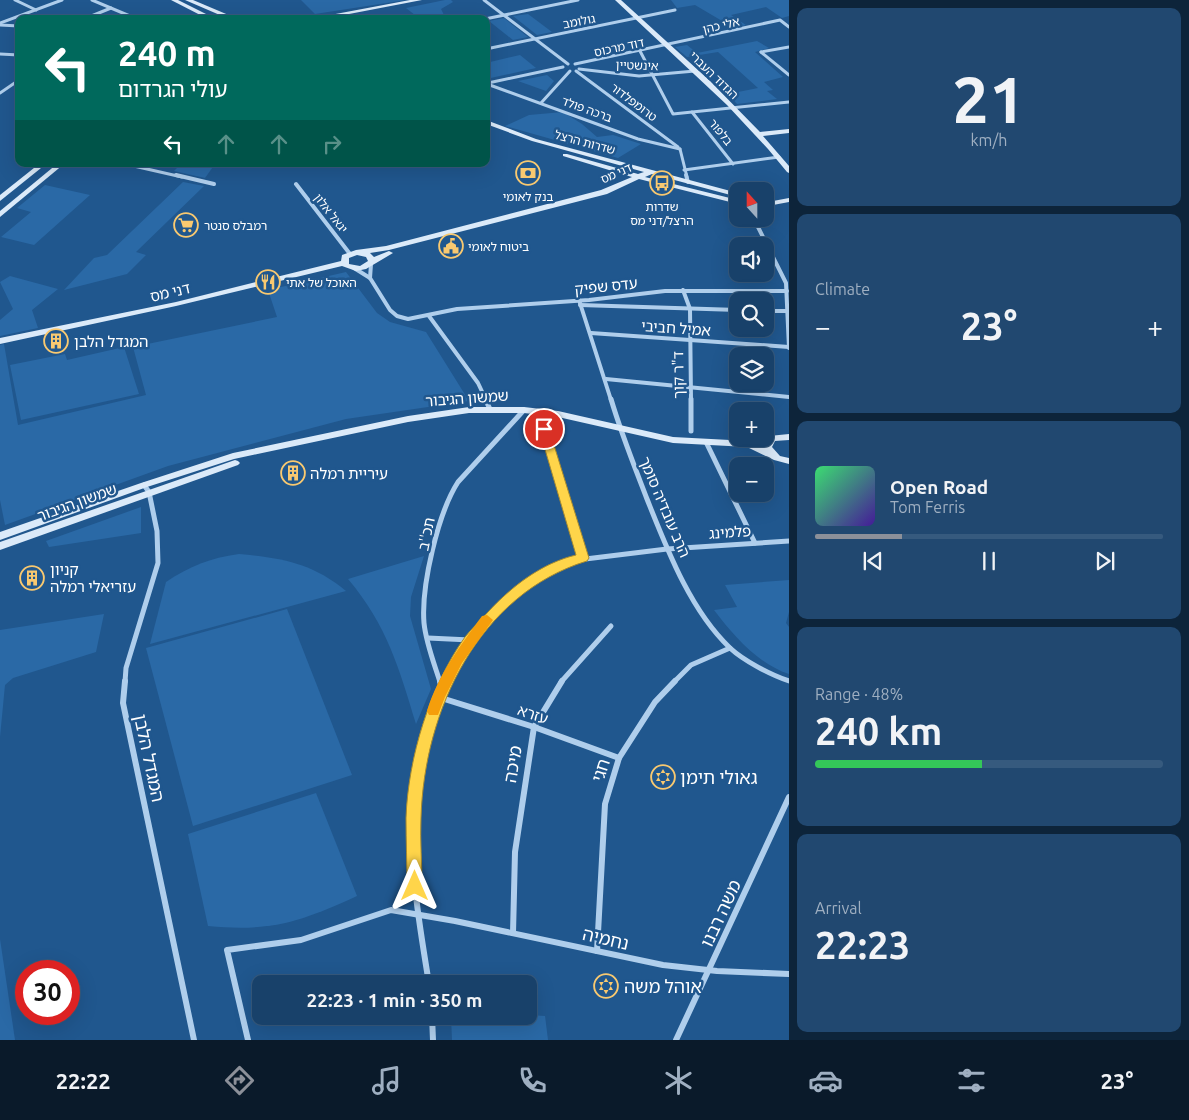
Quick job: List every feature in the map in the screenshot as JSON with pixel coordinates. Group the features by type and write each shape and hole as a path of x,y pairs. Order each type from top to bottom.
{"street":[{"path":"15,0 36,10"},
{"path":"23,15 62,0"},
{"path":"92,0 128,15"},
{"path":"174,0 205,15"},
{"path":"188,0 225,15"},
{"path":"346,15 419,0"},
{"path":"484,0 568,64 563,67 490,83"},
{"path":"490,18 578,0"},
{"name":"הגדוד העברי","path":"618,0 695,71 759,134 789,171"},
{"path":"94,15 112,8"},
{"path":"337,15 368,10"},
{"name":"גולומב","path":"490,48 675,10"},
{"path":"0,24 15,18"},
{"path":"10,20 12,26"},
{"name":"אלי כהן","path":"666,46 780,20 789,27"},
{"path":"0,24 12,26"},
{"name":"דוד מרכוס","path":"568,64 666,46"},
{"path":"789,47 761,52 789,75"},
{"path":"640,51 673,114 789,102"},
{"path":"0,54 15,55"},
{"name":"טרומפלדור","path":"575,64 578,70 680,149"},
{"path":"541,103 570,71 563,67"},
{"name":"אינשטיין","path":"570,71 652,76 695,71"},
{"path":"0,93 15,83"},
{"name":"ברכה פולד","path":"490,85 638,139 680,149"},
{"name":"בלפור","path":"692,112 733,164"},
{"name":"שדרות הרצל","path":"490,124 534,140 729,192"},
{"name":"שדרות הרצל","path":"490,131 522,143 642,178 729,200"},
{"path":"759,134 789,131"},
{"path":"768,133 768,143"},
{"path":"680,149 688,182"},
{"name":"בלפור","path":"684,170 779,157"},
{"path":"2,197 39,167"},
{"path":"0,215 57,167"},
{"path":"138,167 214,184"},
{"name":"דני מס","path":"353,268 363,268 380,256 609,196 634,187 650,172"},
{"name":"דני מס","path":"350,254 386,248 604,192 642,178"},
{"path":"634,187 656,182"},
{"name":"יגאל אלון","path":"296,184 350,254"},
{"path":"2,197 19,198"},
{"path":"774,203 789,200"},
{"path":"774,205 789,208"},
{"path":"759,228 784,278 787,291 789,348"},
{"path":"350,254 345,257 344,263 370,278 370,255 361,252"},
{"name":"דני מס","path":"0,340 176,304 344,263"},
{"name":"עדס שפיק","path":"370,278 390,310 397,316 408,319 457,309 580,303 684,290 787,291"},
{"name":"ד\"ר קוך","path":"684,290 690,309 691,431"},
{"path":"580,303 729,310"},
{"name":"הרב עובדיה סומך","path":"580,303 606,379 620,429 667,549 695,604 730,648 774,676 789,681"},
{"path":"774,311 787,311"},
{"path":"429,316 478,383 490,409"},
{"name":"אמיל חביבי","path":"591,333 789,348"},
{"path":"606,379 789,397"},
{"name":"שמשון הגיבור","path":"0,536 146,488 336,434 408,419 490,409 538,411 664,438 749,444 787,462"},
{"name":"תכ''ב","path":"442,689 424,624 423,604 447,503 460,480 524,410"},
{"path":"538,411 583,558"},
{"path":"774,436 789,437"},
{"path":"772,455 767,444 777,436"},
{"name":"שמשון הגיבור","path":"718,442 729,441"},
{"path":"706,442 755,543"},
{"name":"שמשון הגיבור","path":"0,546 146,488"},
{"name":"המגדל הלבן","path":"146,488 157,531 158,563 126,668 123,703 194,1040"},
{"name":"פלמינג","path":"428,975 415,886 414,817 424,747 438,696 470,640 506,600 530,581 569,561 667,549 789,541"},
{"name":"מיכה","path":"513,933 515,852 525,776 534,727 562,681 611,626"},
{"path":"428,638 470,640"},
{"name":"חגי","path":"597,951 605,804 619,758 655,702 691,666 730,648"},
{"name":"עזרא","path":"438,696 534,727 619,758"},
{"name":"משה רבנו","path":"676,1040 710,971 789,797"},
{"name":"נחמיה","path":"248,1040 227,950 290,944 326,933 376,912 391,910 513,933 645,962 710,971 789,974"},
{"path":"432,1025 433,1040"}],"shaded area":[{"path":"301,0 406,0 315,14"},
{"path":"445,0 453,2 441,9 444,15 415,15 406,8"},
{"path":"671,0 789,0 789,16 782,18 766,7 731,15 746,25 734,28 695,5 677,8"},
{"path":"528,14 552,32 537,35 513,16"},
{"path":"504,18 528,37 513,40 490,21"},
{"path":"757,41 769,48 755,52 783,77 764,82 773,90 767,91 777,99 737,104 728,94 758,88 718,52 687,57 675,47 687,45 697,53"},
{"path":"520,55 536,68 490,78 490,62"},
{"path":"547,75 554,81 546,91 518,81"},
{"path":"563,112 582,124 597,137 613,135 641,144 618,158 505,126 529,115"},
{"path":"178,167 213,167 205,178 174,171"},
{"path":"183,182 204,186 136,252 146,255 127,274 64,290 94,258 107,255"},
{"path":"45,185 90,195 34,245 1,237 31,212 17,208"},
{"path":"346,272 377,313 390,322 426,332 469,401 346,419 168,466 5,525 0,500 0,345 4,344 18,425 146,395 133,347 277,317 268,290"},
{"path":"10,276 58,289 32,310 38,328 0,336 0,320 13,309 0,282"},
{"path":"124,347 139,394 21,420 10,365 65,354 67,360"},
{"path":"141,507 141,533 49,547 46,541"},
{"path":"239,554 283,560 309,568 346,591 150,644 166,582 183,571 201,564"},
{"path":"424,556 411,597 410,616 431,689 416,724 404,684 382,630 373,613 348,579"},
{"path":"789,580 789,612 786,623 789,627 789,674 767,663 747,648 714,610 737,607 725,585"},
{"path":"287,609 352,775 193,826 146,648"},
{"path":"104,614 96,652 13,678 5,685 0,737 0,630"},
{"path":"316,793 357,896 319,913 285,923 250,928 208,926 188,834"},
{"path":"0,939 15,1040 0,1040"},
{"path":"537,1016 545,1016 548,1040 452,1040 451,1025 537,1025"}],"slow traffic":[{"path":"434,711 438,696 457,659 487,620"}],"place":[{"name":"בנק לאומי","path":"528,173"},
{"name":"שדרות הרצל/דני מס","path":"662,183"},
{"name":"רמבלס סנטר","path":"186,225"},
{"name":"ביטוח לאומי","path":"451,246"},
{"name":"האוכל של אתי","path":"268,282"},
{"name":"המגדל הלבן","path":"56,341"},
{"name":"עיריית רמלה","path":"293,473"},
{"name":"קניון עזריאלי רמלה","path":"32,578"},
{"name":"גאולי תימן","path":"663,777"},
{"name":"אוהל משה","path":"606,986"}],"route":[{"path":"415,886 414,817 418,780 424,747 438,696 457,659 470,640 506,600 530,581 546,572 569,561 583,558 544,429"}]}
